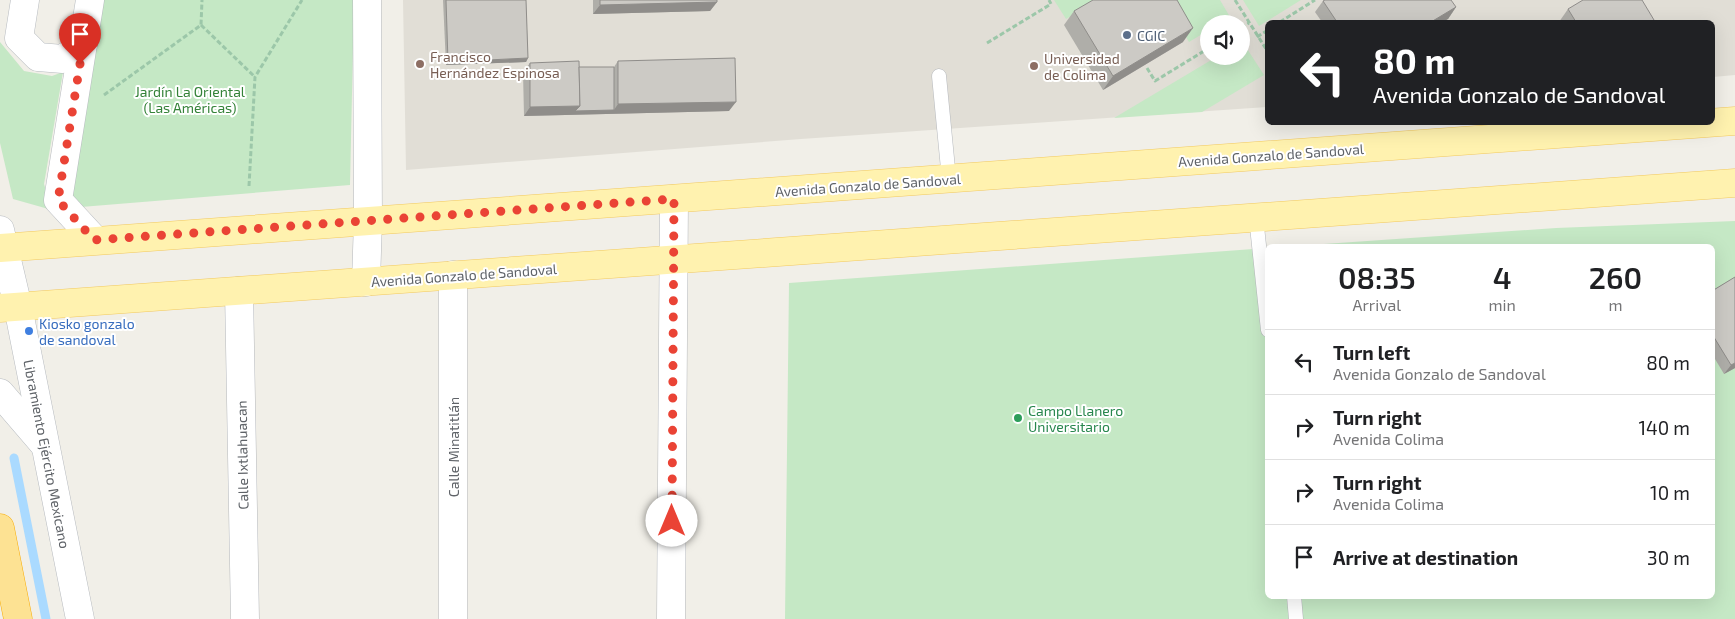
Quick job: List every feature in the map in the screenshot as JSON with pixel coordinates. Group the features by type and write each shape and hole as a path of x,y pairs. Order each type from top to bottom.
{"highway":[{"path":"0,528 18,619"}],"main road":[{"name":"Avenida Gonzalo de Sandoval","path":"1715,122 1735,121"},
{"name":"Avenida Gonzalo de Sandoval","path":"1,242 94,240 368,221 1681,125"},
{"name":"Avenida Gonzalo de Sandoval","path":"9,307 1735,182"}],"street":[{"path":"24,0 19,38 38,57 63,59 83,44"},
{"path":"90,0 58,200 94,240"},
{"path":"366,282 368,221 367,0"},
{"path":"671,619 674,199"},
{"name":"Libramiento Ejército Mexicano","path":"1,242 9,307 46,446 80,619"},
{"name":"Calle Minatitlán","path":"453,276 453,619"},
{"name":"Calle Ixtlahuacan","path":"239,291 245,619"},
{"path":"0,393 46,446"}],"lane":[{"path":"939,76 949,179"},
{"path":"1256,217 1265,302"},
{"path":"1294,599 1296,619"}],"path":[{"path":"202,0 201,25 255,77"},
{"path":"249,186 255,77 302,0"},
{"path":"986,43 1051,4 1049,0"},
{"path":"1235,0 1244,15"},
{"path":"1283,20 1315,0"},
{"path":"98,99 201,25"},
{"path":"1250,25 1265,48"},
{"path":"1257,37 1265,32"},
{"path":"1147,68 1155,81 1200,54"}],"shaded area":[{"path":"403,0 1735,0 1735,75 1715,77 1715,20 1265,20 1265,107 801,139 406,170"}],"green space":[{"name":"Jardín La Oriental (Las Américas)","path":"101,0 354,0 350,185 81,207 71,197"},
{"path":"1054,0 1099,0 1066,19"},
{"path":"1164,0 1220,0 1229,15 1200,15 1200,35 1189,42"},
{"path":"1243,0 1301,0 1269,20 1265,20 1265,22 1259,26"},
{"path":"0,42 24,71 52,76 63,72 44,184 52,210 13,199 0,143"},
{"path":"1250,53 1264,75 1202,112 1114,118 1203,65 1250,65"},
{"path":"1735,221 1735,619 785,619 789,283 1265,248 1265,599 1715,599 1715,244 1324,244 1556,228"}],"building":[{"path":"446,0 526,0 528,58 448,62"},
{"path":"600,0 717,0 717,2 600,5"},
{"path":"1093,0 1177,0 1193,28 1113,76 1074,11"},
{"path":"1451,0 1456,7 1434,20 1336,20 1323,1"},
{"path":"1583,0 1642,0 1654,20 1575,20 1568,9"},
{"path":"735,58 736,102 618,104 618,61"},
{"path":"579,61 580,106 530,107 530,63"},
{"path":"579,67 614,67 614,110 575,111 580,106"},
{"path":"1735,277 1735,363 1731,365 1715,339 1715,289"}],"waterway":[{"path":"14,458 46,619"}],"place":[{"name":"CGIC","path":"1127,35"},
{"name":"Francisco Hernández Espinosa","path":"420,64"},
{"name":"Universidad de Colima","path":"1034,66"},
{"name":"Kiosko gonzalo de sandoval","path":"29,331"},
{"name":"Campo Llanero Universitario","path":"1018,418"}],"route":[{"path":"80,64 58,200 94,240 674,199 672,521"}]}
